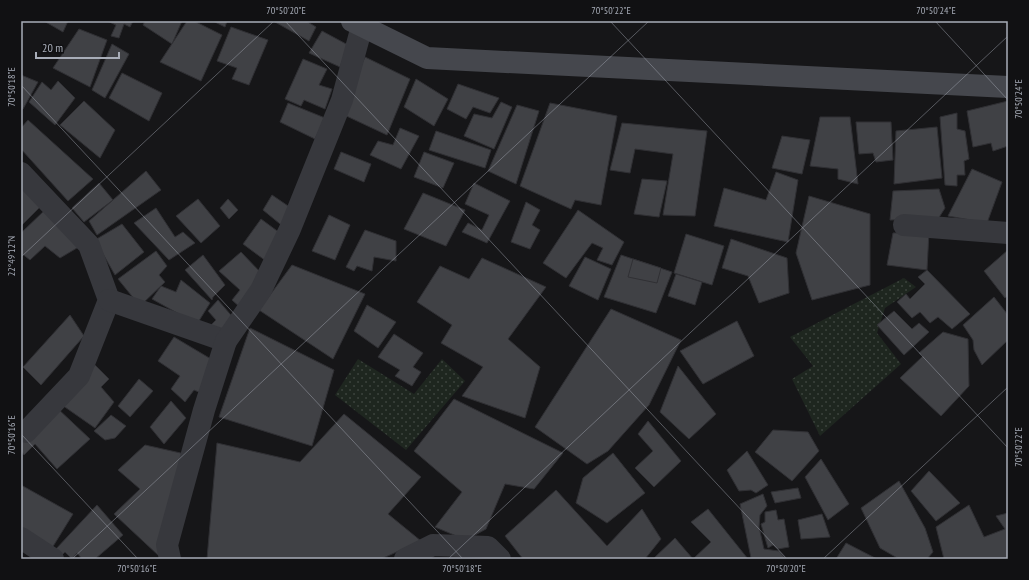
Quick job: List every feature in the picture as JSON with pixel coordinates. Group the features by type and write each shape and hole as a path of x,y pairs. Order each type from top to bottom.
{"street":[{"path":"170,559 167,545 204,410 226,341 261,290 290,229 342,100 357,24 427,58 1008,87"},
{"path":"21,173 89,245 109,300 79,376 26,432"},
{"path":"904,225 1008,233"},
{"path":"109,300 226,341"},
{"path":"21,538 53,559"},
{"path":"405,559 433,545 488,547 500,559"}],"shaded area":[{"path":"904,278 916,287 885,308 877,333 901,364 820,436 792,379 813,366 790,337"},
{"path":"358,359 414,394 442,359 465,381 406,450 335,395"}],"building":[{"path":"44,21 68,21 63,32"},
{"path":"107,21 133,21 130,27 124,24 119,38 111,36 116,25"},
{"path":"145,21 182,21 172,44 143,25"},
{"path":"187,21 194,21 222,35 201,81 160,62"},
{"path":"213,21 227,21 225,27"},
{"path":"275,21 306,21 316,27 309,41"},
{"path":"231,27 268,40 249,85 232,79 237,68 217,61"},
{"path":"79,29 107,40 90,87 53,68"},
{"path":"322,31 348,45 340,67 309,53"},
{"path":"112,44 129,54 105,98 92,90"},
{"path":"365,57 410,79 387,135 340,113"},
{"path":"303,59 327,69 319,85 332,89 325,109 304,100 301,106 285,99"},
{"path":"122,73 162,93 149,121 109,98"},
{"path":"21,75 38,82 23,109 21,108"},
{"path":"416,79 448,99 434,126 404,107"},
{"path":"58,81 75,98 55,125 29,102 42,82 51,90"},
{"path":"458,84 499,98 490,113 473,107 466,119 447,109"},
{"path":"84,101 115,130 100,158 60,125"},
{"path":"1008,101 1008,146 993,151 991,143 973,147 967,111"},
{"path":"501,102 512,107 494,149 464,136 474,114 492,118"},
{"path":"288,103 325,118 315,139 280,122"},
{"path":"550,103 617,116 601,205 575,200 571,209 520,186"},
{"path":"517,105 539,111 516,184 488,171"},
{"path":"957,113 957,129 965,131 969,159 964,161 965,175 957,175 957,186 945,185 940,117"},
{"path":"820,117 850,117 858,184 838,179 838,169 810,166"},
{"path":"28,120 93,179 68,201 21,149 21,128"},
{"path":"856,122 891,122 893,160 876,162 873,153 859,154"},
{"path":"622,123 707,131 695,216 663,215 673,154 635,149 630,173 610,170"},
{"path":"937,127 942,178 894,184 896,131"},
{"path":"400,128 419,136 401,169 370,155 378,141 393,145"},
{"path":"436,131 491,150 485,168 429,150"},
{"path":"782,136 810,140 802,174 772,168"},
{"path":"341,152 371,164 364,182 334,169"},
{"path":"424,152 454,163 443,188 414,177"},
{"path":"972,169 1002,182 987,223 948,216"},
{"path":"146,171 161,190 97,235 89,221"},
{"path":"776,172 798,180 788,242 714,226 724,188 766,200"},
{"path":"642,179 667,181 659,217 634,214"},
{"path":"21,182 42,205 21,226"},
{"path":"99,183 113,200 84,222 72,208"},
{"path":"474,183 510,201 487,243 462,232 468,223 482,230 489,215 465,204"},
{"path":"939,189 945,208 938,219 890,220 893,191"},
{"path":"423,193 465,210 446,246 404,229"},
{"path":"272,195 294,210 285,228 263,210"},
{"path":"809,196 870,214 870,285 812,300 796,253"},
{"path":"198,199 220,226 201,243 176,216"},
{"path":"228,199 238,210 229,219 220,208"},
{"path":"526,202 540,210 532,225 540,230 530,249 511,242"},
{"path":"156,208 175,237 183,232 195,243 169,260 134,223"},
{"path":"46,209 82,245 60,258 45,246 30,260 21,253 21,233"},
{"path":"578,210 624,242 612,265 597,260 603,248 592,243 566,278 543,263"},
{"path":"329,215 350,225 335,260 312,251"},
{"path":"261,219 284,236 270,264 243,244"},
{"path":"122,224 144,252 115,275 95,240"},
{"path":"365,230 396,241 396,261 374,257 372,271 357,266 354,271 346,267"},
{"path":"929,232 927,270 887,265 893,233"},
{"path":"686,234 724,246 712,285 674,273"},
{"path":"731,239 787,258 789,293 759,303 748,276 722,268"},
{"path":"1008,250 1008,295 1005,298 984,271"},
{"path":"156,251 167,266 159,275 165,282 140,306 118,279"},
{"path":"241,252 263,275 242,309 232,300 240,290 219,271"},
{"path":"203,255 225,285 213,297 212,300 185,270"},
{"path":"621,255 672,272 656,313 604,297"},
{"path":"585,257 611,269 598,300 569,286"},
{"path":"482,258 546,287 508,339 540,367 525,418 462,396 483,367 441,343 452,325 417,302 440,266 469,279"},
{"path":"633,259 661,268 657,283 628,277"},
{"path":"292,265 365,294 333,359 259,310"},
{"path":"927,270 970,314 952,329 938,317 930,323 920,312 912,318 897,302 906,294 910,299 925,284 918,277"},
{"path":"676,274 702,282 695,305 668,296"},
{"path":"181,280 210,303 197,324 152,299 161,286 176,292"},
{"path":"994,297 1008,315 1008,340 982,365 974,350 973,340 963,325"},
{"path":"218,300 236,321 221,336 209,327 216,320 208,311"},
{"path":"367,305 396,322 378,348 354,331"},
{"path":"611,309 681,340 649,405 608,451 587,464 535,427"},
{"path":"894,311 912,329 919,323 929,332 904,355 877,325"},
{"path":"70,315 84,336 41,385 23,367"},
{"path":"737,321 754,356 703,384 680,351"},
{"path":"250,328 334,370 312,446 219,417"},
{"path":"943,332 968,339 969,386 941,416 900,378 923,356 919,353"},
{"path":"394,334 423,353 413,367 421,372 412,386 395,376 400,370 378,357"},
{"path":"174,337 216,362 206,395 194,390 185,402 171,389 180,376 158,361"},
{"path":"95,365 109,379 101,387 114,402 95,428 62,405"},
{"path":"678,366 716,414 689,439 660,412"},
{"path":"139,379 153,391 130,417 118,406"},
{"path":"454,399 563,453 534,489 505,484 486,529 466,540 435,527 462,492 414,451"},
{"path":"171,401 186,418 164,444 150,427"},
{"path":"56,407 90,439 57,469 35,444 24,455 21,451 21,441"},
{"path":"344,414 421,477 388,514 421,541 381,559 207,559 217,443 300,462"},
{"path":"111,415 126,426 115,438 105,440 94,431"},
{"path":"648,421 681,461 654,487 635,468 653,451 638,434"},
{"path":"773,430 808,432 819,451 792,481 755,452"},
{"path":"145,445 185,454 159,556 114,514 140,489 118,470"},
{"path":"747,451 768,485 756,493 751,490 739,491 727,470"},
{"path":"613,453 645,493 607,523 576,503 583,478"},
{"path":"821,459 849,504 828,520 805,477"},
{"path":"929,471 960,503 936,521 911,491"},
{"path":"899,481 925,528 933,552 927,559 899,559 880,548 861,508"},
{"path":"21,485 73,514 52,548 21,530"},
{"path":"798,488 801,498 775,503 771,492"},
{"path":"556,490 607,546 642,509 661,539 645,559 523,559 505,536"},
{"path":"763,494 767,506 760,515 759,527 764,549 779,551 786,559 751,558 740,504"},
{"path":"97,505 123,535 95,559 82,559 77,553 72,559 65,552 61,556 55,550"},
{"path":"969,505 984,537 1005,529 996,516 1008,513 1008,558 944,559 936,527"},
{"path":"708,509 748,559 693,559 711,542 691,522"},
{"path":"776,510 778,520 784,519 789,547 778,549 773,545 768,548 761,524 765,522 765,512"},
{"path":"822,514 830,537 801,539 798,520"},
{"path":"675,538 693,559 653,559"},
{"path":"846,543 877,559 836,559"}]}
